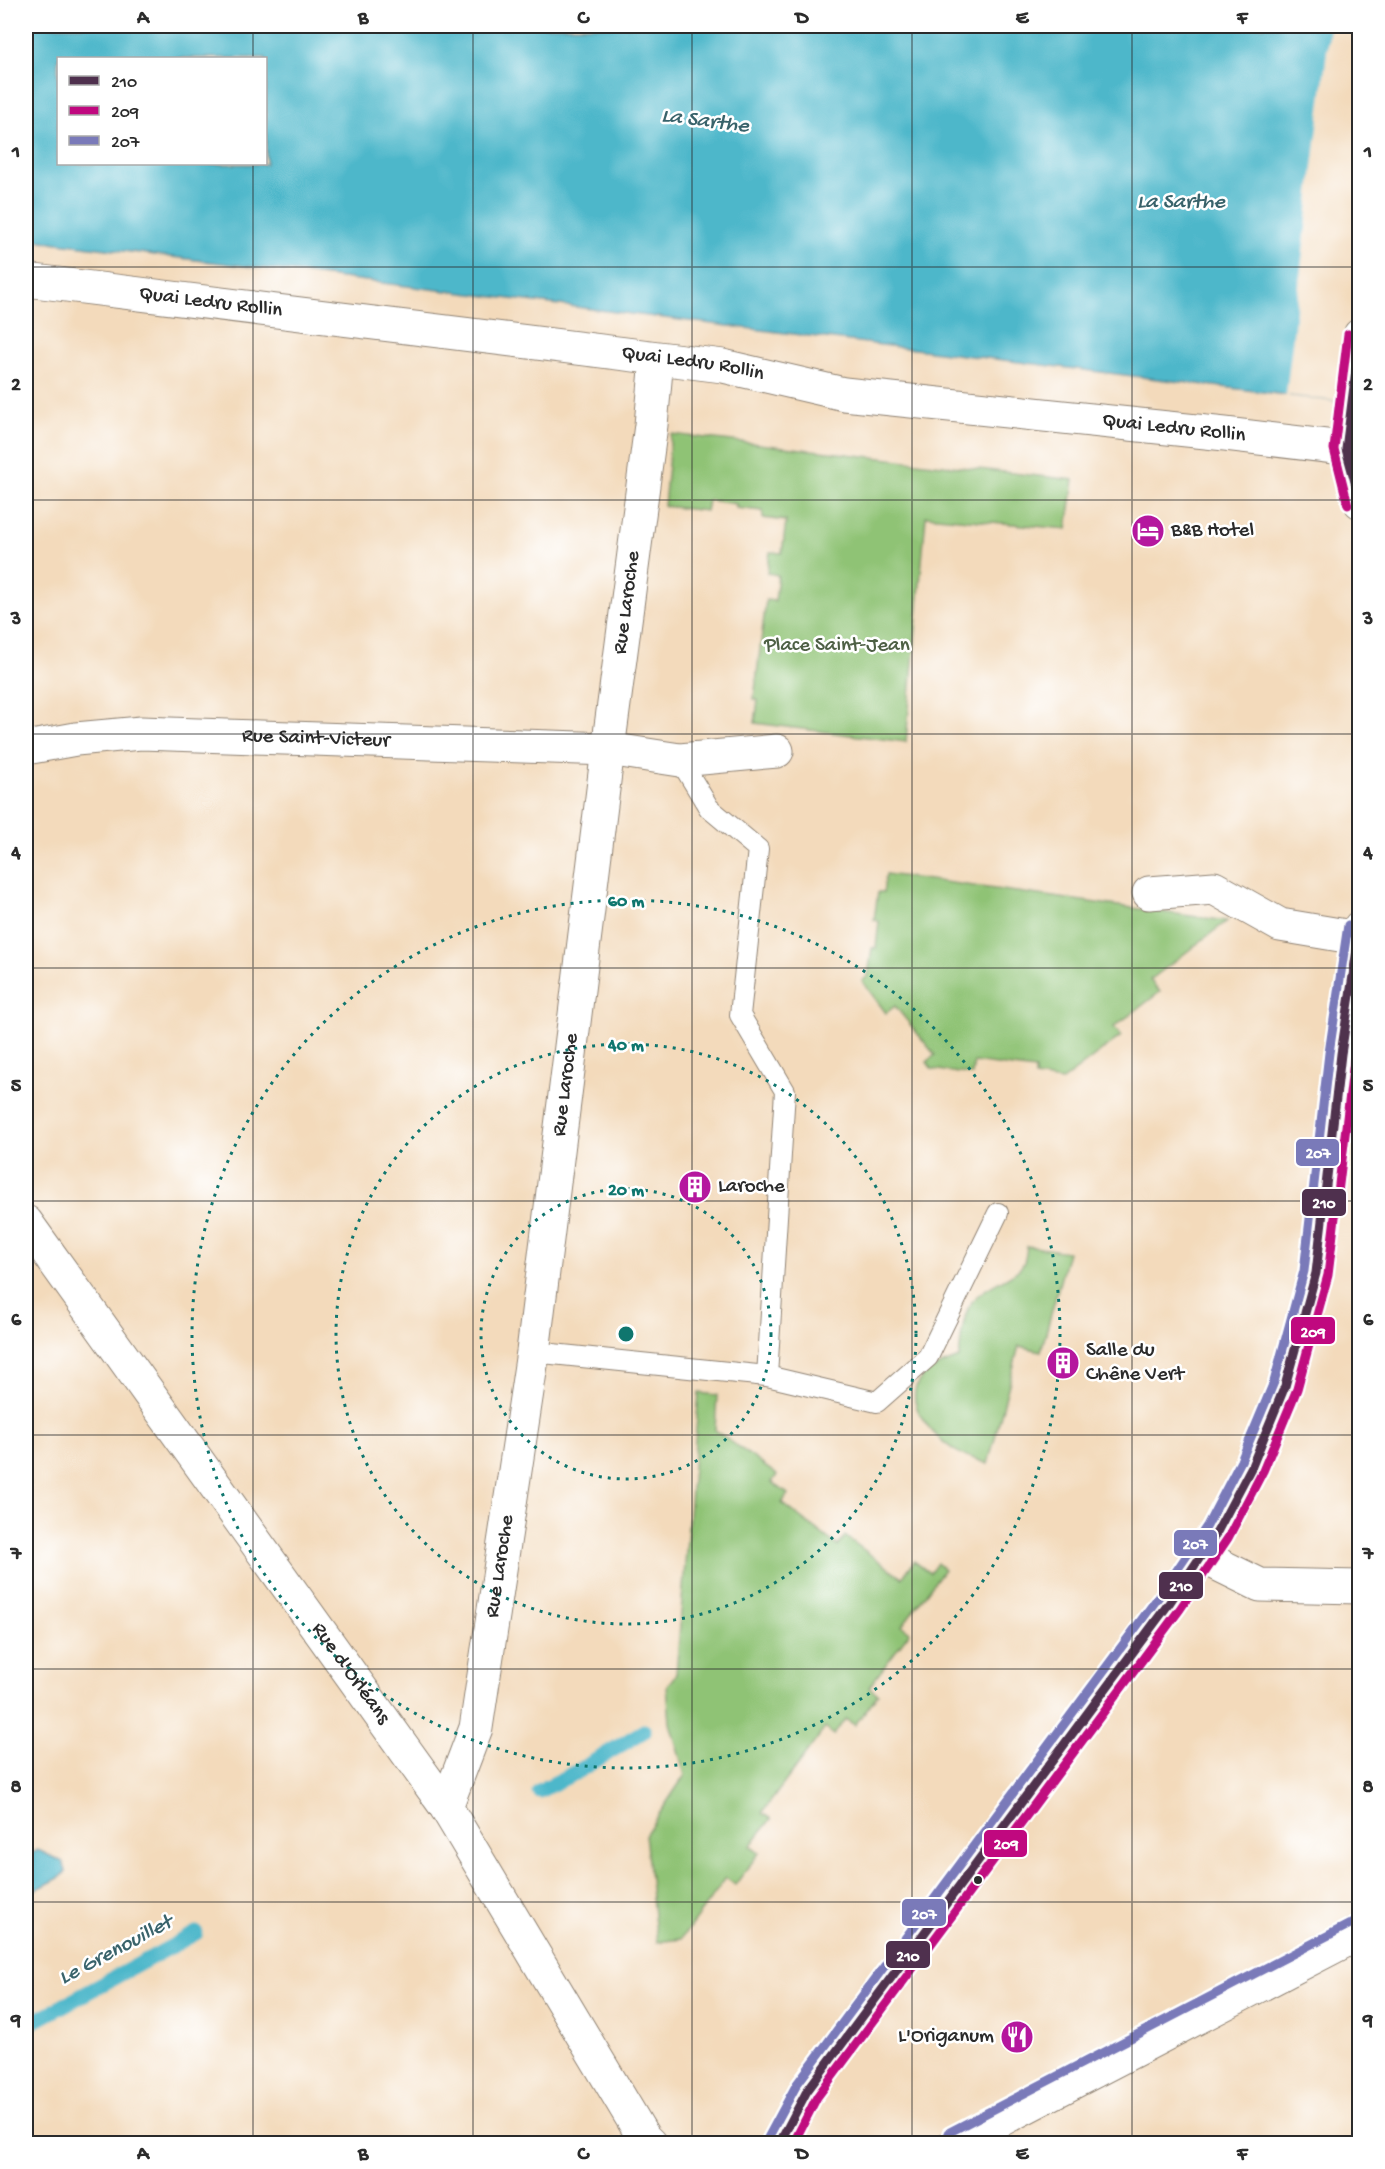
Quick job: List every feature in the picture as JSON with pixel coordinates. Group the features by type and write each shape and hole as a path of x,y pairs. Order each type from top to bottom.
{"street":[{"name":"Quai Ledru Rollin","path":"26,280 723,366 844,394 1353,449"},
{"path":"1359,335 1351,403 1359,502"},
{"name":"Rue Laroche","path":"446,1807 476,1728 533,1352 651,425 657,359"},
{"name":"Rue Saint-Victeur","path":"26,748 141,733 608,749 680,760 777,751"},
{"path":"779,2144 820,2073 1170,1602 1201,1556 1217,1532 1256,1456 1285,1386 1316,1273 1341,1054 1359,932 1280,925 1214,888 1149,894"},
{"name":"Rue d'Orléans","path":"26,1222 446,1807 638,2128 650,2144"},
{"path":"1201,1556 1260,1585 1359,1587"},
{"path":"954,2144 1359,1933"},
{"path":"801,2103 805,2144"}],"lane":[{"path":"680,760 709,808 758,849 740,1016 785,1091 767,1376"},
{"path":"533,1352 767,1376 877,1402 928,1357 998,1213"}],"green space":[{"name":"Place Saint-Jean","path":"671,434 1074,480 1067,529 926,516 906,742 755,723 758,700 754,699 766,600 775,601 778,575 767,573 770,552 782,553 786,521 763,518 763,511 736,508 736,504 708,500 706,511 664,506"},
{"path":"886,874 1227,921 1150,980 1160,992 1114,1027 1121,1036 1062,1081 1035,1077 1035,1070 974,1062 972,1075 932,1069 927,1062 935,1055 895,1006 886,1013 862,981 868,976 872,948 876,948 879,921 874,920 878,892 883,892"},
{"path":"1027,1246 1068,1252 1041,1351 1019,1346 988,1464 958,1452 930,1429 918,1410 915,1391 919,1381 927,1373 959,1358 964,1323 971,1303 983,1292 1019,1269 1025,1260"},
{"path":"699,1393 717,1395 715,1430 777,1475 772,1482 788,1494 782,1503 838,1546 845,1536 902,1578 914,1561 930,1573 937,1563 944,1569 902,1626 910,1632 869,1687 878,1694 855,1725 845,1719 834,1735 825,1728 762,1813 771,1819 750,1846 759,1853 735,1885 726,1878 681,1939 657,1942 645,1835 685,1775 670,1723 667,1686 676,1674"}],"water":[{"name":"La Sarthe","path":"26,26 1359,26 1359,404 26,239"},
{"path":"38,1850 63,1862 66,1871 61,1877 26,1895 26,1856"}],"pier":[{"path":"1330,26 1359,26 1359,404 1286,395"}],"waterway":[{"name":"Le Grenouillet","path":"539,1791 575,1773 644,1731"},
{"name":"Le Grenouillet","path":"26,2026 196,1933"}],"transit line":[{"name":"209","path":"1348,334 1334,449 1348,505"},
{"name":"210","path":"1360,339 1346,449 1360,500"},
{"name":"207","path":"768,2138 797,2084 1160,1595 1207,1526 1241,1461 1274,1382 1304,1271 1329,1053 1348,925"},
{"name":"210","path":"779,2144 807,2091 1170,1602 1217,1532 1252,1466 1285,1386 1316,1273 1341,1054 1360,930"},
{"name":"209","path":"793,2144 817,2097 1180,1609 1228,1538 1263,1471 1297,1389 1328,1275 1360,1011"},
{"name":"207","path":"948,2133 1354,1922"}],"place":[{"name":"B&B Hotel","path":"1148,531"},
{"name":"Laroche","path":"695,1187"},
{"name":"Salle du Chêne Vert","path":"1063,1363"},
{"name":"L'Origanum","path":"1017,2037"}]}
